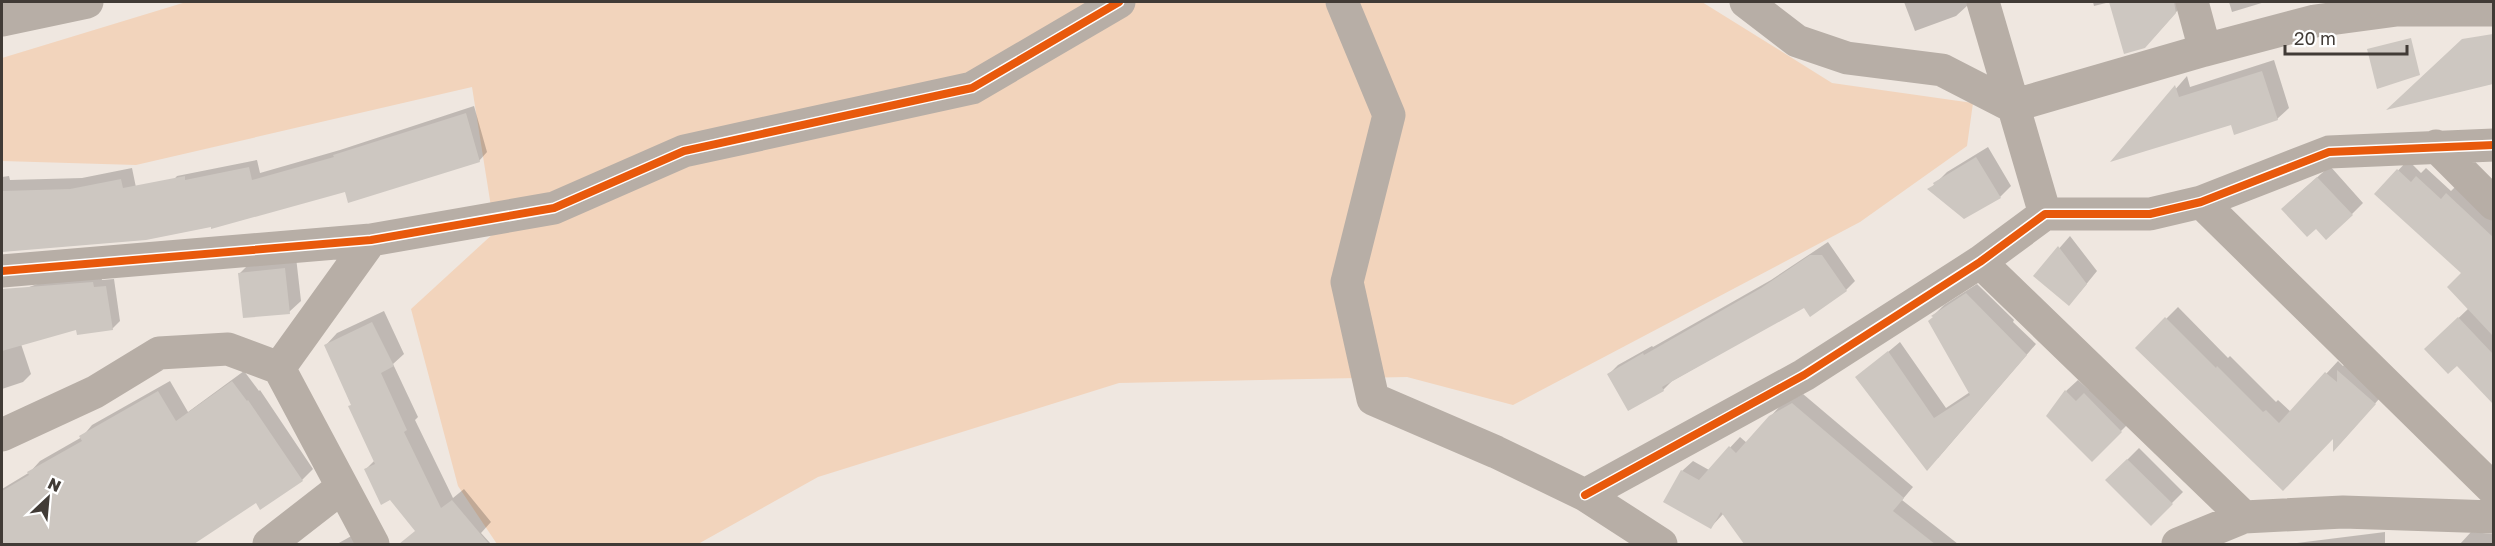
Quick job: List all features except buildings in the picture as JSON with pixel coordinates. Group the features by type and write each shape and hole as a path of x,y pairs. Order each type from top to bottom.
{"street":[{"path":"6,13 87,2"},
{"path":"2,271 371,240 554,208 684,151 972,88 1119,2"},
{"path":"1342,2 1389,115 1347,282 1373,399 1496,452 1585,495 1661,544"},
{"path":"1746,2 1797,40 1847,58 1942,70 2012,106 2315,21 2396,6 2493,10"},
{"path":"1983,2 2045,214"},
{"path":"2192,2 2205,50"},
{"path":"1585,495 1787,385 1980,262 2045,214 2150,214 2200,202 2329,152 2493,145"},
{"path":"2436,146 2493,204"},
{"path":"2200,202 2493,490"},
{"path":"279,368 371,240"},
{"path":"1980,262 2244,517"},
{"path":"2,435 95,392 159,353 228,349 279,368 341,488 373,544"},
{"path":"269,544 341,488"},
{"path":"2178,544 2244,517 2343,512 2493,517"}],"shaded area":[{"path":"186,2 1702,2 1832,83 1973,103 1967,146 1860,222 1513,405 1407,377 1119,383 818,477 698,544 497,544 458,486 411,309 495,232 472,87 136,165 2,161 2,58"}],"cycle path":[{"path":"2,271 371,240 554,208 684,151 972,88 1119,2"},
{"path":"1585,495 1804,375 1980,262 2045,214 2150,214 2201,202 2329,152 2494,145"}]}
